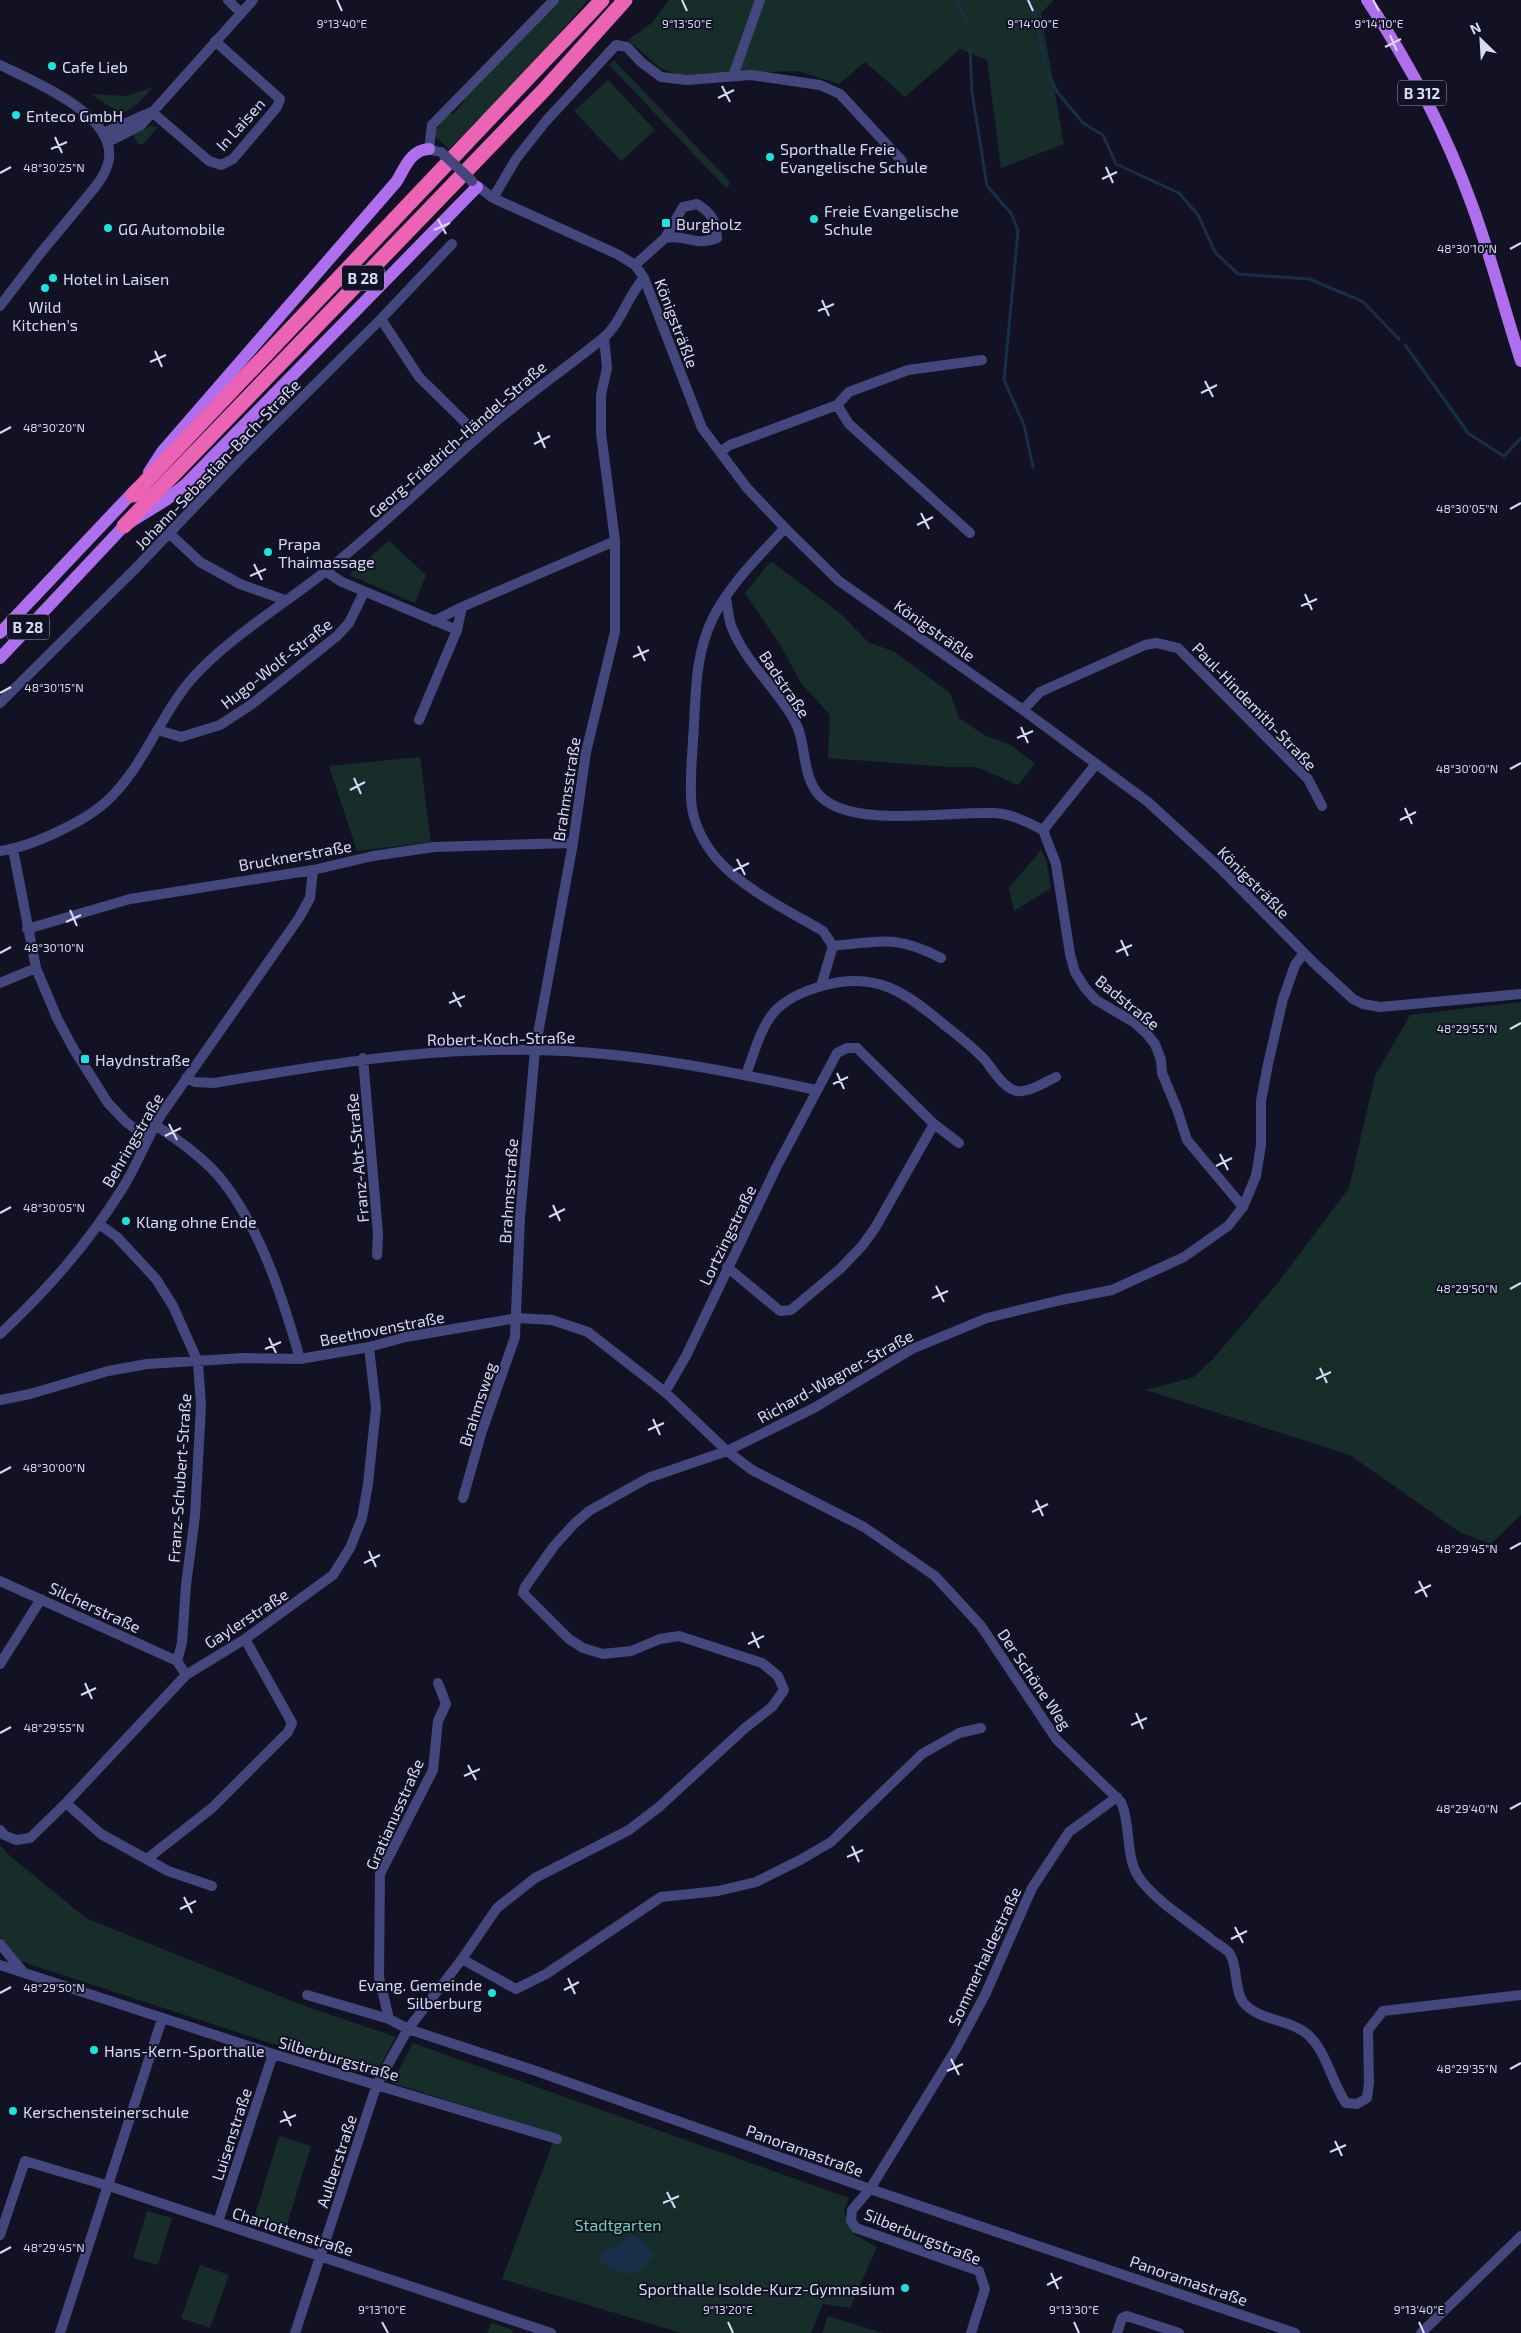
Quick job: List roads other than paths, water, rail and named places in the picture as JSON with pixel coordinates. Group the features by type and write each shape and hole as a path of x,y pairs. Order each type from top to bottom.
{"highway":[{"name":"B 28","path":"133,495 602,0"},
{"name":"B 28","path":"124,526 545,89 625,0"}],"main road":[{"name":"B 312","path":"1367,0 1385,27 1422,94 1455,162 1472,206 1521,361"},
{"path":"133,495 162,452 397,181 412,156 420,150 435,151"},
{"path":"124,526 166,500 186,484 474,184"},
{"name":"B 28","path":"0,633 133,495"},
{"name":"B 28","path":"0,658 124,526"}],"street":[{"path":"228,0 241,13"},
{"path":"106,137 141,125 253,0"},
{"path":"435,151 432,125 554,0"},
{"path":"733,76 760,0"},
{"name":"In Laisen","path":"152,112 209,161 221,165 233,159 277,107 280,99 216,41"},
{"path":"492,198 516,159 540,129 616,44 628,47 640,62 661,76 687,80 760,76 820,85 840,94 902,161"},
{"path":"0,65 64,98 85,112 100,127 106,137 109,161 96,186 38,255 0,306"},
{"name":"Königsträßle","path":"435,151 492,198 617,254 635,265 644,278 698,421 747,488 785,528 839,581 1023,710 1148,802 1219,867 1353,999 1380,1008 1521,994"},
{"name":"Königsträßle","path":"635,265 665,238 683,206 697,204 708,210 716,224 717,238 703,243 678,236 665,238"},
{"name":"Johann-Sebastian-Bach-Straße","path":"0,703 170,534 242,457 381,319 452,244"},
{"path":"604,338 618,322 636,286 644,278"},
{"path":"381,319 420,377 479,436"},
{"name":"Georg-Friedrich-Händel-Straße","path":"0,851 13,849 87,817 107,801 143,756 176,699 200,670 325,571 479,436 554,374 604,338"},
{"name":"Brahmsstraße","path":"517,1318 520,1218 535,1050 573,843 586,752 615,632 615,540 601,433 602,395 607,368 604,338"},
{"path":"720,452 730,445 837,406 849,392 908,370 982,360"},
{"path":"837,406 849,424 970,533"},
{"path":"785,528 750,566 726,598 712,618 704,639 698,672 691,780 692,808 697,825 716,858 734,876 823,931 833,946"},
{"path":"170,534 200,562 240,584 286,600"},
{"path":"434,621 615,540"},
{"path":"325,571 342,582 364,592 457,630"},
{"name":"Hugo-Wolf-Straße","path":"158,730 181,737 220,725 252,704 337,636 349,622 364,592"},
{"name":"Badstraße","path":"726,598 731,626 741,646 795,720 803,743 810,783 820,796 832,805 860,814 922,816 994,813 1017,817 1043,830 1056,864 1070,954 1075,972 1085,988 1096,1000 1134,1023 1155,1044 1161,1060 1162,1073 1178,1109 1187,1140 1243,1207"},
{"path":"419,720 457,630 462,607"},
{"name":"Paul-Hindemith-Straße","path":"1023,710 1040,692 1137,648 1156,643 1178,648 1308,779 1322,806"},
{"path":"1043,830 1096,764"},
{"name":"Brucknerstraße","path":"27,929 130,899 313,870 373,856 434,847 573,843"},
{"path":"13,849 36,968 57,1018 73,1048 108,1103 126,1122 148,1138"},
{"name":"Behringstraße","path":"0,1334 73,1260 124,1187 155,1125 186,1078 300,918 310,898 313,870"},
{"path":"833,946 882,940 904,942 920,947 941,958"},
{"path":"821,986 833,946"},
{"name":"Richard-Wagner-Straße","path":"525,1587 554,1546 589,1511 648,1478 727,1451 814,1408 912,1349 988,1318 1112,1290 1184,1257 1228,1226 1243,1207 1256,1176 1261,1146 1261,1102 1283,999 1295,965 1304,952"},
{"path":"0,983 36,968"},
{"path":"746,1075 764,1023 778,1006 821,986 856,980 876,982 912,998 975,1050 1008,1087 1016,1091 1024,1091 1056,1077"},
{"name":"Lortzingstraße","path":"665,1392 686,1356 727,1267 816,1090 837,1053 847,1048 857,1048 934,1124"},
{"name":"Robert-Koch-Straße","path":"186,1078 195,1082 214,1083 363,1058 535,1050 657,1059 816,1090"},
{"name":"Franz-Abt-Straße","path":"363,1058 378,1234 377,1255"},
{"path":"727,1267 780,1311 792,1310 845,1264 862,1246 875,1228 934,1124 959,1142"},
{"path":"155,1125 206,1163 224,1184 243,1213 275,1280 289,1319 300,1359"},
{"name":"Franz-Schubert-Straße","path":"99,1224 117,1237 156,1279 173,1306 198,1362 201,1406 195,1516 186,1585 182,1643 176,1661"},
{"name":"Beethovenstraße","path":"0,1400 30,1394 108,1371 147,1364 244,1358 300,1359 369,1347 406,1337 517,1318 552,1320 588,1332 665,1392 727,1451"},
{"name":"Brahmsweg","path":"463,1498 482,1431 515,1337 517,1318"},
{"name":"Gaylerstraße","path":"2,1833 16,1840 30,1838 66,1804 186,1674 245,1638 334,1575 350,1548 362,1518 368,1484 376,1408 369,1347"},
{"name":"Der Schöne Weg","path":"727,1451 752,1470 864,1527 935,1576 982,1626 1057,1740 1117,1797 1125,1811 1133,1865 1140,1878 1153,1893 1230,1954 1238,1989 1244,2002 1259,2013 1305,2032 1316,2042 1346,2103 1357,2104 1367,2098 1369,2083 1368,2030 1383,2011 1521,1996"},
{"name":"Silcherstraße","path":"0,1581 176,1661"},
{"name":"Aulberstraße","path":"295,2333 377,2084 408,2030 462,1959 497,1908 535,1878 629,1830 659,1807 744,1728 772,1707 784,1690 778,1676 762,1663 679,1636 660,1639 631,1651 603,1654 583,1648 569,1639 525,1597 523,1593 525,1587"},
{"path":"0,1664 41,1599"},
{"path":"147,1859 226,1795 288,1732 292,1723 245,1638"},
{"path":"176,1661 186,1674"},
{"name":"Gratianusstraße","path":"389,2019 379,1977 380,1874 433,1770 438,1721 446,1704 438,1683"},
{"path":"462,1959 516,1989 546,1974 661,1897 718,1891 756,1882 831,1842 922,1754 959,1733 981,1728"},
{"name":"Sommerhaldestraße","path":"851,2221 852,2210 870,2189 986,1995 1032,1888 1069,1832 1117,1797"},
{"path":"66,1804 101,1834 168,1871 212,1886"},
{"path":"0,1944 24,1973"},
{"name":"Silberburgstraße","path":"0,1965 273,2054 556,2139"},
{"name":"Panoramastraße","path":"307,1995 389,2019 408,2030 536,2070 870,2189 1295,2333"},
{"path":"60,2333 162,2019"},
{"name":"Luisenstraße","path":"218,2222 273,2054"},
{"name":"Charlottenstraße","path":"0,2235 25,2160 109,2186 551,2333"},
{"name":"Silberburgstraße","path":"851,2221 856,2228 979,2271 985,2289 971,2333"},
{"path":"1421,2333 1521,2236"},
{"path":"1117,2333 1124,2316 1132,2316 1179,2333"},
{"path":"514,2333 518,2322"}],"water":[{"path":"631,2234 641,2239 654,2255 648,2263 634,2272 627,2274 613,2271 599,2259 600,2256 605,2249 617,2247"}],"waterway":[{"path":"956,0 968,22"},
{"path":"1028,0 1035,13 1044,59"},
{"path":"970,48 972,92 987,186 1011,213 1018,231 1004,380 1024,425 1033,467"},
{"path":"1047,71 1058,93 1083,123 1103,135 1116,164 1179,193 1198,215 1215,252 1238,274 1309,279 1362,301 1399,339"},
{"path":"1405,345 1469,434 1504,456 1521,438"}],"place":[{"name":"Cafe Lieb","path":"52,66"},
{"name":"Enteco GmbH","path":"16,115"},
{"name":"Sporthalle Freie Evangelische Schule","path":"770,157"},
{"name":"Freie Evangelische Schule","path":"814,219"},
{"name":"Burgholz","path":"666,223"},
{"name":"GG Automobile","path":"108,228"},
{"name":"Hotel in Laisen","path":"53,278"},
{"name":"Wild Kitchen's","path":"45,288"},
{"name":"Prapa Thaimassage","path":"268,552"},
{"name":"Haydnstraße","path":"85,1059"},
{"name":"Klang ohne Ende","path":"126,1221"},
{"name":"Evang. Gemeinde Silberburg","path":"492,1993"},
{"name":"Hans-Kern-Sporthalle","path":"94,2050"},
{"name":"Kerschensteinerschule","path":"13,2111"},
{"name":"Sporthalle Isolde-Kurz-Gymnasium","path":"905,2288"}],"park label":[{"name":"Stadtgarten","path":"618,2224"}]}
